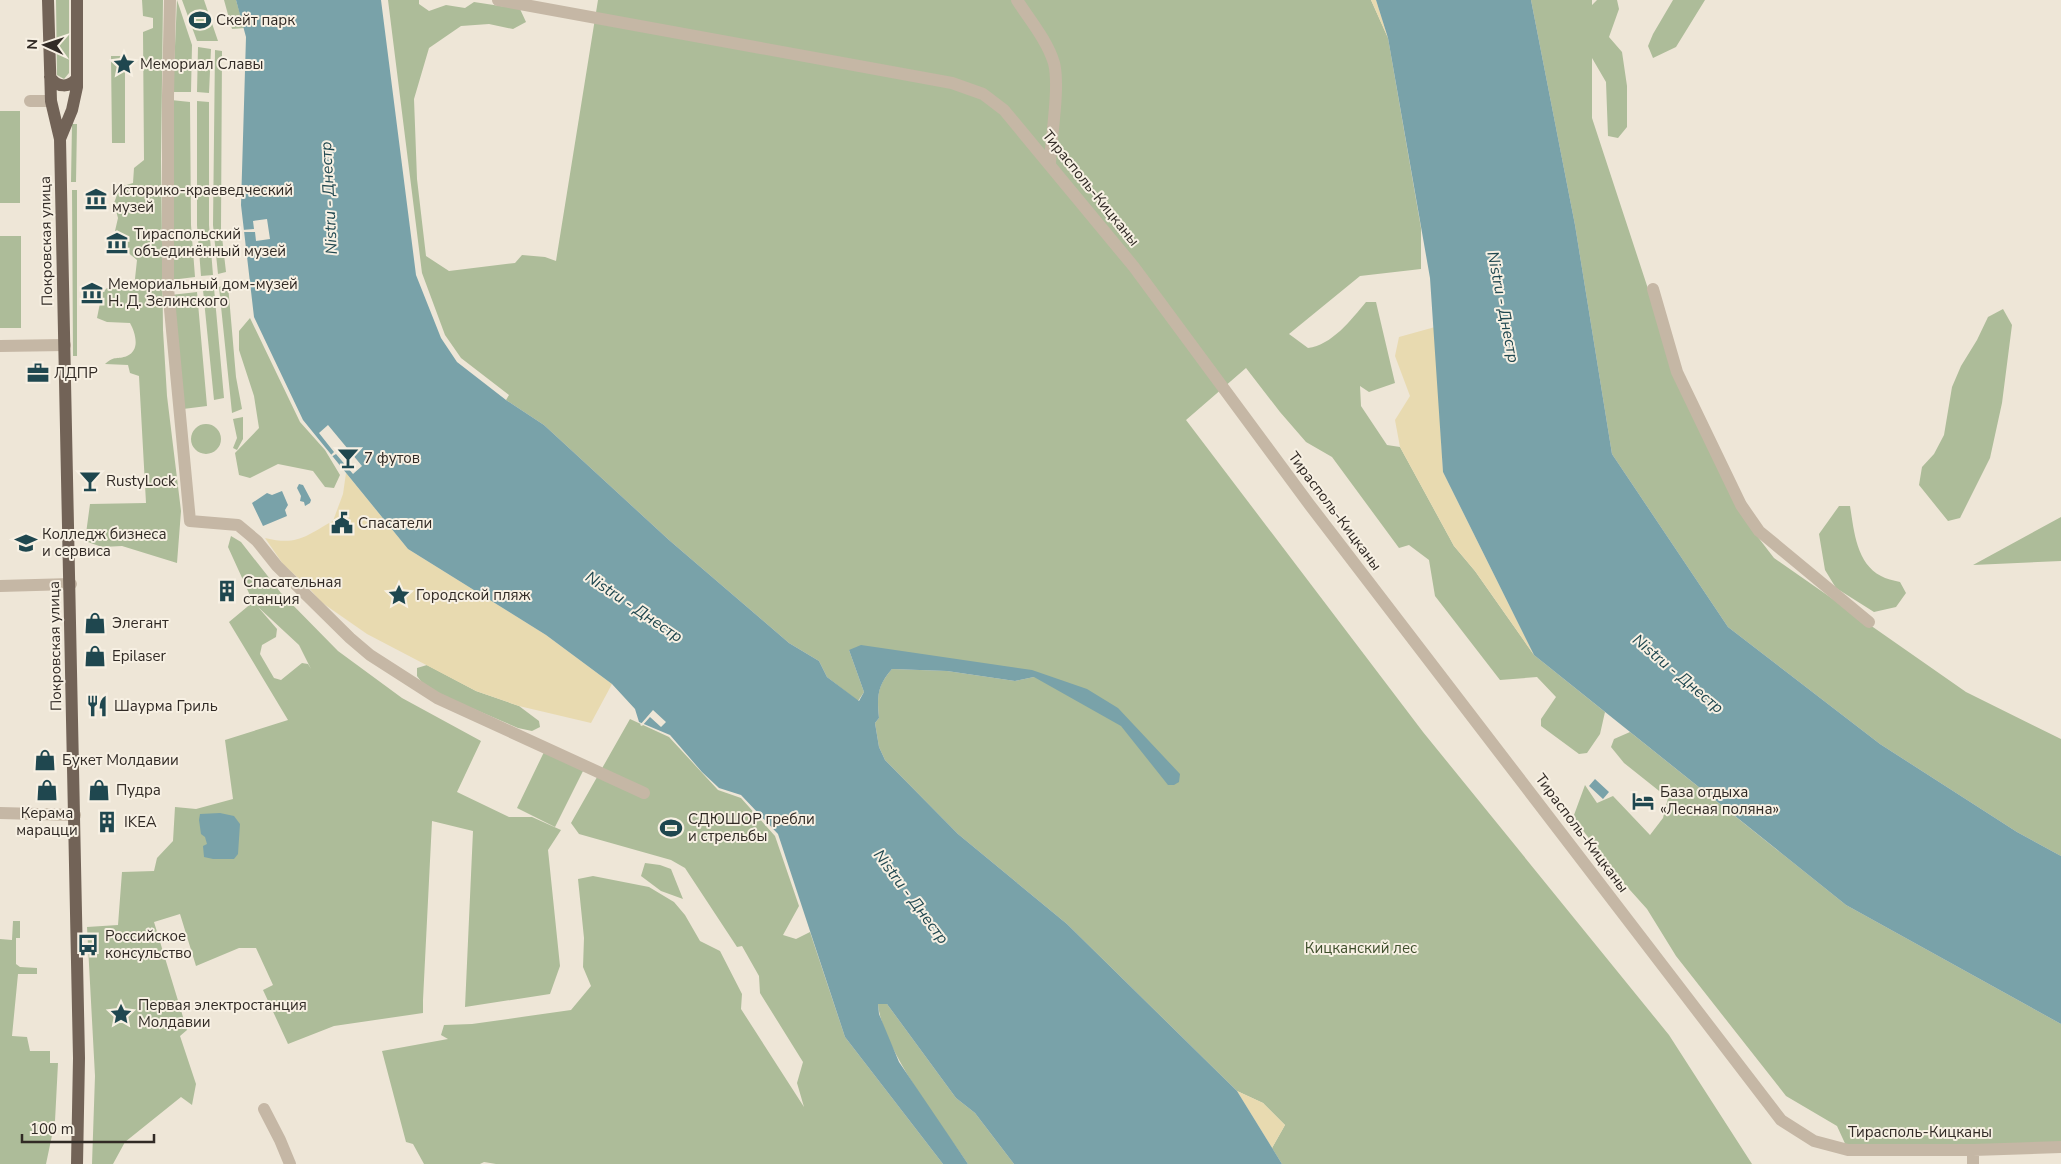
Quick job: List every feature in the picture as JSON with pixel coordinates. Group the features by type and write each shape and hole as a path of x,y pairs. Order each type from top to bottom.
{"main road":[{"name":"Покровская улица","path":"48,0 51,101 60,139 71,584 79,1058 77,1164"},
{"name":"Покровская улица","path":"60,139 72,110 77,78 77,0"},
{"path":"50,77 53,82 60,85 70,84 77,78"},
{"name":"Покровская улица","path":"68,1164 78,1123"}],"street":[{"path":"170,0 168,288 190,521 238,525 257,541 277,566 350,638 370,655 437,698 644,793"},
{"name":"Тирасполь-Кицканы","path":"498,0 964,86 996,102 1021,128 1134,268 1308,504 1781,1120 1814,1140 1848,1150 1973,1150 2061,1147"},
{"path":"1017,0 1044,42 1054,63 1056,83 1050,163"},
{"path":"30,101 51,101"},
{"path":"1654,289 1677,372 1741,505 1759,530 1869,622"},
{"path":"0,346 65,345"},
{"path":"0,586 71,584"},
{"path":"0,813 74,815"},
{"path":"264,1108 290,1164"},
{"path":"1973,1150 1973,1164"}],"green space":[{"path":"56,0 69,0 69,73 64,79 57,75"},
{"path":"142,0 163,0 161,159 163,330 167,396 181,511 177,563 122,546 102,547 85,541 90,504 146,503 139,376 130,373 128,365 105,364 116,358 127,356 134,350 136,341 134,331 130,323 107,322 97,318 102,293 107,288 134,288 137,260 125,250 115,231 118,218 114,203 120,187 133,183 134,168 144,160 143,32 153,28 153,18 143,16"},
{"path":"177,0 192,45 191,92 173,92"},
{"name":"Скейт парк","path":"182,0 204,0 218,41 197,41"},
{"path":"224,0 236,0 244,28 232,29"},
{"name":"Кицканский лес","path":"388,0 419,0 419,4 429,11 446,5 465,8 474,2 520,9 526,22 513,29 489,24 461,26 429,48 414,99 417,179 426,256 449,271 515,263 522,255 545,257 556,261 598,0 1371,0 1388,38 1421,228 1421,269 1360,276 1289,334 1308,348 1317,346 1340,331 1366,302 1376,302 1395,383 1369,392 1360,386 1361,406 1387,445 1400,447 1454,546 1475,571 1534,655 1605,712 1600,734 1587,753 1579,754 1541,726 1541,719 1556,697 1537,677 1500,680 1435,596 1429,560 1409,545 1399,548 1332,457 1306,442 1246,368 1186,420 1423,732 1669,1035 1752,1164 1282,1164 1272,1148 1285,1125 1263,1103 1237,1091 1067,924 958,834 885,760 879,747 875,723 879,718 879,692 883,681 892,669 947,671 1015,681 1034,677 849,650 864,692 858,701 827,677 819,661 789,643 669,540 544,425 506,400 509,395 461,358 445,335 422,273"},
{"path":"1531,0 1592,0 1592,5 1597,0 1617,0 1619,9 1609,37 1622,52 1627,86 1627,127 1618,138 1608,136 1606,82 1592,58 1592,118 1673,365 1744,519 1774,558 1966,692 2061,739 2061,856 2017,832 1880,744 1728,627 1612,454 1575,225"},
{"path":"1673,0 1705,0 1676,47 1653,58 1648,46"},
{"path":"198,47 211,49 209,93 197,92"},
{"path":"215,50 222,51 221,228 226,272 218,274 213,225"},
{"path":"111,56 125,56 125,143 112,143"},
{"path":"171,100 190,102 191,225 195,277 171,280"},
{"path":"197,101 209,102 209,225 213,275 201,276 197,225"},
{"path":"0,111 20,111 20,203 0,203"},
{"path":"72,124 77,124 76,182 71,182"},
{"path":"72,190 77,190 77,356 73,356"},
{"path":"0,236 21,236 21,328 0,328"},
{"path":"228,285 236,377 242,409 232,413 219,287"},
{"path":"214,288 224,398 214,400 203,290"},
{"path":"197,292 207,406 183,409 171,295"},
{"path":"2003,309 2012,325 2002,403 1990,458 1960,518 1948,521 1919,485 1922,467 1934,454 1944,435 1952,387 1961,366 1988,317"},
{"path":"250,318 300,422 325,450 340,475 334,488 325,487 313,471 278,464 250,478 239,475 235,453 259,428 254,396 239,350 239,331"},
{"path":"243,417 243,439 237,450 233,448 237,438 233,419"},
{"path":"206,424 217,428 221,439 217,450 206,454 195,450 191,439 195,428"},
{"path":"1839,506 1850,506 1858,545 1866,563 1881,576 1900,582 1906,593 1896,607 1874,612 1836,588 1825,570 1819,534"},
{"path":"2061,517 2061,561 1973,565"},
{"path":"231,536 241,542 281,593 338,651 402,698 481,741 457,792 509,817 532,817 561,830 548,850 560,966 550,994 465,1007 473,831 432,821 423,1013 334,1026 288,1044 263,990 273,985 256,948 239,948 196,966 180,914 154,922 187,1030 180,1036 196,1084 192,1105 181,1097 125,1142 113,1164 92,1164 95,1076 87,927 118,925 122,872 154,871 157,858 173,841 175,807 196,809 233,799 225,740 288,720 229,622 253,602 228,547","holes":["258,607 299,645 311,669 308,664 302,663 281,680 274,678 260,654 262,645 276,637 277,629"]},
{"path":"427,665 476,691 519,706 539,721 540,727 532,731 518,728 427,689 417,676 417,668"},
{"path":"630,719 669,737 718,790 741,798 775,836 799,906 783,935 796,939 810,932 845,1037 943,1164 496,1164 484,1162 480,1164 424,1164 413,1144 406,1142 382,1051 448,1039 441,1035 444,1025 472,1024 571,1010 591,986 583,967 584,938 578,879 593,876 649,887 674,902 685,915 700,941 720,951 742,994 741,1009 804,1107 797,1083 803,1062 760,993 759,976 742,946 737,947 685,868 671,860 579,834 571,823"},
{"path":"1630,732 1846,905 2061,1024 2061,1147 1848,1150 1837,1126 1786,1096 1676,956 1647,909 1621,880 1578,824 1574,815 1585,785 1597,803 1613,796 1650,835 1663,818 1668,798 1624,763 1611,747 1614,739"},
{"path":"544,752 583,771 555,827 517,808"},
{"path":"645,863 671,869 683,899 661,891 641,876"},
{"path":"13,921 20,921 20,938 16,938 16,964 20,967 37,968 37,974 18,974 12,1036 27,1037 30,1051 50,1051 50,1063 58,1063 55,1121 46,1164 0,1164 0,939 12,940"},
{"path":"878,1004 887,1004 956,1098 975,1113 1014,1164 968,1164 901,1064 882,1022"}],"sand":[{"path":"1371,0 1376,0 1388,38"},
{"path":"1435,327 1443,472 1534,655 1475,571 1454,546 1400,447 1395,420 1410,396 1395,356 1399,337"},
{"name":"Городской пляж","path":"346,473 408,549 546,635 612,684 591,723 519,706 476,691 367,634 321,602 283,564 265,538 286,541 294,540 308,535 333,521 343,494"},
{"path":"1237,1091 1263,1103 1285,1125 1272,1148"}],"water":[{"name":"Nistru - Днестр","path":"236,0 381,0 416,275 441,338 457,362 506,400 544,425 669,540 789,643 819,661 827,677 859,701 864,692 849,650 861,645 1032,670 1087,689 1118,708 1180,774 1179,782 1174,785 1168,785 1121,726 1034,677 1015,681 947,671 892,669 883,681 879,692 879,718 875,723 879,747 885,760 958,834 1067,924 1237,1091 1282,1164 1014,1164 975,1113 956,1098 887,1004 878,1004 879,1014 899,1062 968,1164 943,1164 845,1037 778,834 741,795 719,788 702,772 670,735 639,722 635,709 612,684 546,635 408,549 303,420 254,317 241,205 246,37"},
{"name":"Nistru - Днестр","path":"1376,0 1531,0 1575,225 1612,454 1728,627 1880,744 2017,832 2061,856 2061,1024 1846,905 1534,655 1443,472 1430,278 1388,38"},
{"path":"299,484 303,485 311,500 305,506 304,502 300,501 301,496 297,488"},
{"path":"282,491 288,505 285,510 287,516 263,526 252,503 267,493 272,495"},
{"path":"1595,779 1609,792 1603,799 1589,786"},
{"path":"220,813 234,816 240,824 238,854 234,859 204,857 203,846 207,844 205,837 201,834 200,814"}],"pier":[{"path":"267,219 270,239 256,241 255,232 242,232 242,230 254,229 253,221"},
{"path":"328,425 362,466 353,474 336,454 330,456 334,452 319,433"},
{"path":"653,710 666,722 661,727 650,717 642,726 640,725"}],"place":[{"name":"Скейт парк","path":"200,20"},
{"name":"Мемориал Славы","path":"124,64"},
{"name":"Историко-краеведческий музей","path":"96,199"},
{"name":"Тираспольский объединённый музей","path":"117,243"},
{"name":"Мемориальный дом-музей Н. Д. Зелинского","path":"92,293"},
{"name":"ЛДПР","path":"38,373"},
{"name":"7 футов","path":"348,458"},
{"name":"RustyLock","path":"90,481"},
{"name":"Спасатели","path":"342,523"},
{"name":"Колледж бизнеса и сервиса","path":"26,543"},
{"name":"Спасательная станция","path":"227,591"},
{"name":"Городской пляж","path":"399,595"},
{"name":"Элегант","path":"95,623"},
{"name":"Epilaser","path":"95,656"},
{"name":"Шаурма Гриль","path":"97,706"},
{"name":"Букет Молдавии","path":"45,760"},
{"name":"Керама марацци","path":"47,790"},
{"name":"Пудра","path":"99,790"},
{"name":"База отдыха «Лесная поляна»","path":"1643,801"},
{"name":"IKEA","path":"107,822"},
{"name":"СДЮШОР гребли и стрельбы","path":"671,828"},
{"name":"Российское консульство","path":"88,945"},
{"name":"Первая электростанция Молдавии","path":"121,1014"}]}
